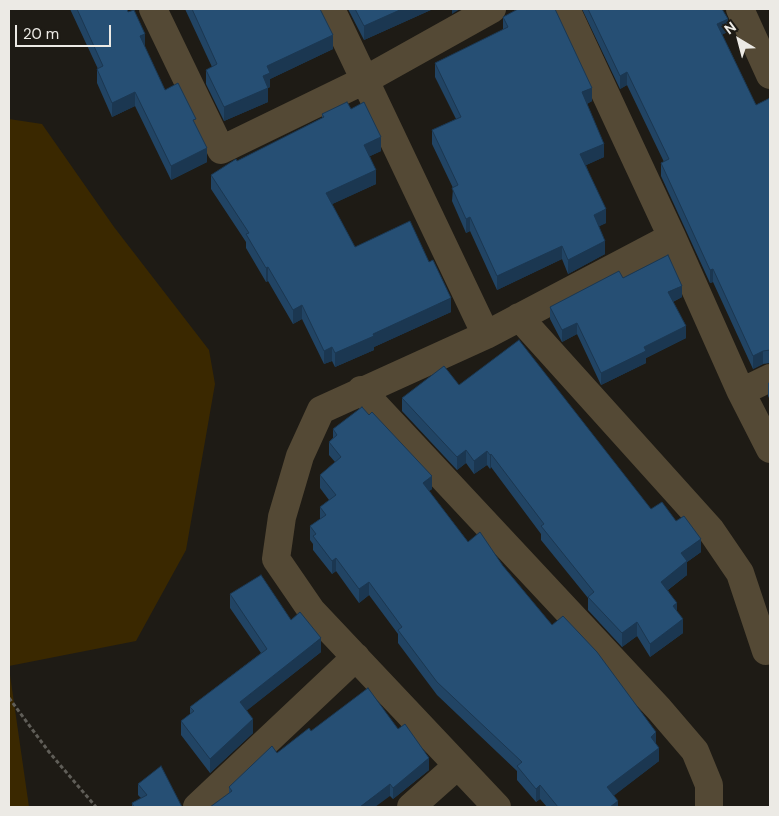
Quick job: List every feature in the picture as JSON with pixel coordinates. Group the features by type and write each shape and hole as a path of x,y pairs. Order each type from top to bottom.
{"street":[{"path":"153,9 221,150 365,80 489,9"},
{"path":"331,9 486,335"},
{"path":"566,9 672,237 741,392 770,449"},
{"path":"740,9 770,75"},
{"path":"497,807 311,610 276,559 282,517 300,456 320,410 486,335 672,237"},
{"path":"519,318 710,529 740,573 766,651"},
{"path":"741,392 770,378"},
{"path":"362,390 660,709 695,751 709,784 709,807"},
{"path":"197,807 356,658"},
{"path":"411,807 457,766"}],"path":[{"path":"9,698 49,752 96,807"}],"shaded area":[{"path":"9,119 42,124 114,227 209,350 215,384 186,550 136,641 9,666"},
{"path":"9,668 29,807 9,807"}],"building":[{"path":"77,9 127,9 128,12 134,10 145,34 140,36 165,90 178,83 196,119 193,120 207,148 171,166 135,92 112,103 97,69 103,66"},
{"path":"192,9 320,9 333,35 267,66 270,73 263,76 268,88 224,107 206,70 217,64"},
{"path":"355,9 402,9 364,26"},
{"path":"518,9 555,9 592,88 582,92 604,144 580,154 606,209 594,215 605,241 568,260 562,246 497,276 470,217 466,219 452,188 458,185 432,130 461,117 435,63 508,27 503,17"},
{"path":"588,9 722,9 728,19 717,24 756,105 770,98 770,350 753,356 713,269 710,270 661,163 669,159 627,72 620,76"},
{"path":"347,102 351,109 364,102 381,137 364,145 376,170 326,193 355,247 410,221 429,262 433,260 451,298 335,353 332,347 324,351 302,305 293,310 246,234 249,233 211,175 236,159 237,161 324,117 322,114"},
{"path":"668,255 682,286 668,292 686,326 644,347 646,351 601,373 577,323 562,330 550,307 619,271 623,278"},
{"path":"519,340 651,509 662,502 676,521 684,516 701,539 681,553 687,561 661,582 677,603 673,606 683,619 650,644 637,622 622,633 588,597 594,592 541,526 544,524 491,454 487,451 474,461 466,450 457,457 402,398 444,366 459,385"},
{"path":"362,407 369,415 372,412 432,476 423,483 468,542 480,532 503,566 552,625 563,616 597,652 656,732 651,737 659,748 607,787 618,801 610,807 558,807 540,785 536,789 517,766 522,762 437,682 398,630 402,627 369,582 359,589 336,558 332,561 313,536 316,534 310,526 326,515 320,507 336,495 320,475 341,457 329,442 337,435 333,429"},
{"path":"261,575 291,620 300,612 321,638 240,702 253,719 210,759 181,721 194,711 190,707 267,649 230,594"},
{"path":"368,688 398,729 405,724 429,758 393,788 390,784 360,807 210,807 232,791 229,787 272,746 277,753 309,728 311,731"},
{"path":"161,766 182,807 134,807 132,803 147,795 138,784"}]}
